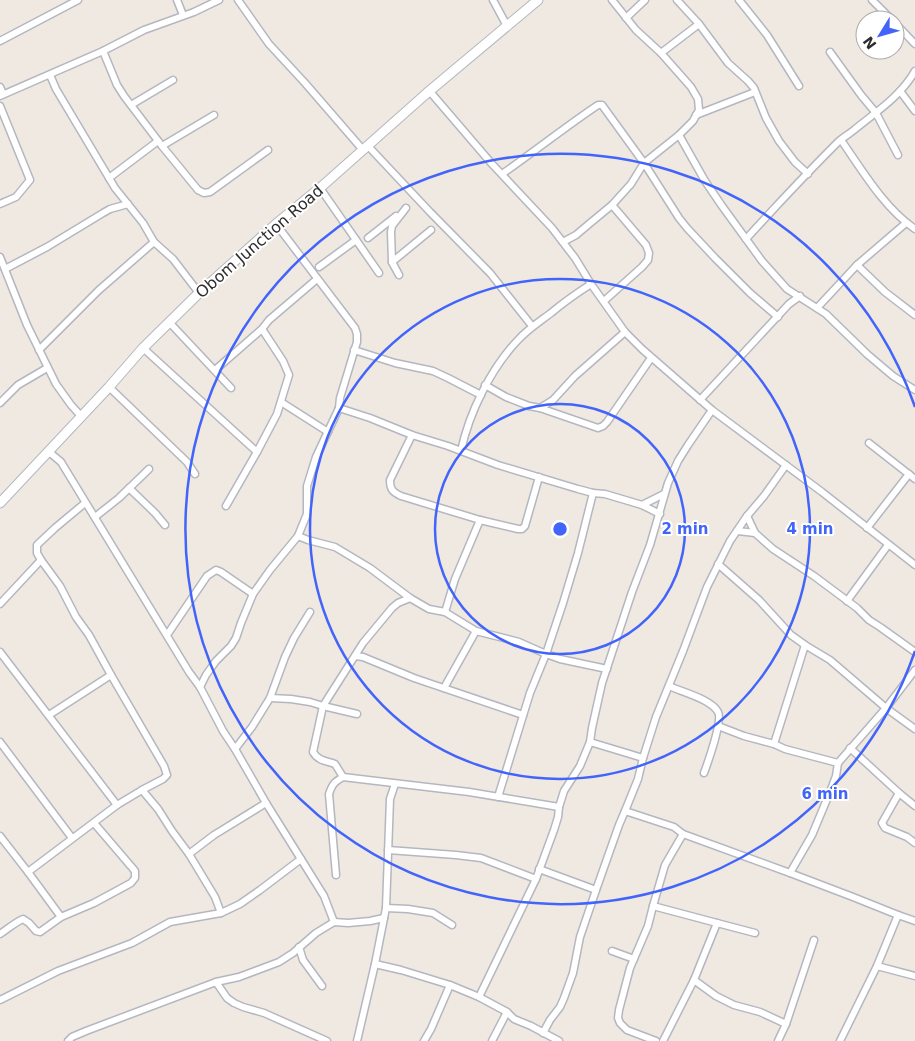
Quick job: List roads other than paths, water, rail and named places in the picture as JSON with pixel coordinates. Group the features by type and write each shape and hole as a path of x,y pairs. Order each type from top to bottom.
{"main road":[{"name":"Obom Junction Road","path":"0,503 143,348 200,293 276,224 320,188 427,93 538,0"}],"street":[{"path":"0,41 78,0"},
{"path":"177,0 184,15"},
{"path":"0,87 1,95 103,51 144,30 219,0"},
{"path":"238,0 269,44 366,148 490,273 532,326"},
{"path":"493,0 507,26"},
{"path":"563,242 590,224 612,205 631,184 644,164 679,135 693,121 700,110 698,99 691,87 661,53 636,30 612,0"},
{"path":"626,18 645,0"},
{"path":"677,0 699,24 728,64 748,81 779,141 808,174"},
{"path":"739,0 767,35 799,86"},
{"path":"872,0 882,10"},
{"path":"661,53 699,24"},
{"path":"905,34 915,44"},
{"path":"103,51 117,85 198,190 204,193 210,192 268,150"},
{"path":"830,52 876,113 898,155"},
{"path":"50,75 56,89 108,178 143,223 154,242 173,259 200,293"},
{"path":"746,239 841,140 888,104 914,75"},
{"path":"131,105 173,80"},
{"path":"900,91 915,111"},
{"path":"696,115 755,92"},
{"path":"427,93 432,94 440,102 563,242 625,332 651,358 712,410 915,566"},
{"path":"0,106 30,180 16,197 0,204"},
{"path":"502,174 577,119 598,106 602,106 687,228 750,293 778,316"},
{"path":"108,178 160,143 214,115"},
{"path":"679,135 705,181 762,261 787,289 826,314 867,354 893,376 915,390"},
{"path":"841,140 893,210 915,229"},
{"path":"320,188 379,273"},
{"path":"368,238 418,199"},
{"path":"5,269 110,209 128,204"},
{"path":"604,301 642,267 648,260 649,253 646,245 612,205"},
{"path":"399,275 392,262 391,229 406,208"},
{"path":"817,308 858,265 906,223"},
{"path":"200,687 216,661 236,638 253,594 298,536 307,514 308,486 316,457 339,408 340,398 357,342 355,328 276,224"},
{"path":"392,262 430,230"},
{"path":"319,267 356,240"},
{"path":"39,350 99,290 154,242"},
{"path":"0,257 27,325 47,368 71,405 82,416"},
{"path":"858,265 885,292 915,315"},
{"path":"215,370 317,279"},
{"path":"461,451 466,432 481,395 504,356 532,326 591,284"},
{"path":"787,289 789,304"},
{"path":"700,400 789,304 800,296"},
{"path":"169,322 232,388"},
{"path":"226,506 277,414 289,375 283,361 262,329"},
{"path":"540,408 553,400 574,376 625,332"},
{"path":"143,348 257,452"},
{"path":"354,350 395,363 433,371 481,395"},
{"path":"486,385 506,397 529,406 598,428 607,422 651,358"},
{"path":"0,403 18,385 47,368"},
{"path":"109,387 177,452 195,474"},
{"path":"552,412 553,400"},
{"path":"281,402 328,432"},
{"path":"339,408 498,465 593,493 642,504 660,514"},
{"path":"479,997 536,878 554,830 564,791 580,766 590,742 602,683 632,592 650,545 664,494 678,461 712,410"},
{"path":"412,435 390,480 390,487 401,496 480,520 518,529 525,526 540,477"},
{"path":"869,443 915,479"},
{"path":"48,451 61,462 200,687 223,732 324,896 334,922"},
{"path":"543,1032 560,1007 567,990 573,973 580,936 619,825 638,779 656,717 707,587 724,551 747,516 786,465"},
{"path":"94,517 119,498 149,469"},
{"path":"867,528 909,474"},
{"path":"129,488 165,525"},
{"path":"498,797 523,715 563,603 593,493"},
{"path":"642,504 664,494"},
{"path":"28,872 117,805 168,776 89,635 37,552 37,545 85,503"},
{"path":"747,516 755,533 772,549 808,572 869,620 915,652"},
{"path":"445,612 455,579 480,520"},
{"path":"738,531 755,533"},
{"path":"298,536 335,547 345,552 410,598 430,609 445,612 476,631 519,642 560,659 607,669"},
{"path":"847,601 888,545"},
{"path":"0,604 41,560"},
{"path":"718,564 759,600 792,635 830,660 886,708 915,729"},
{"path":"167,635 207,576 216,570 253,594"},
{"path":"343,777 336,764 316,757 313,752 323,706 363,643 392,608 410,598"},
{"path":"235,749 252,727 270,698 285,657 310,612"},
{"path":"444,688 476,631"},
{"path":"774,744 805,645"},
{"path":"0,652 117,805"},
{"path":"354,656 363,657 414,678 523,715"},
{"path":"790,873 812,834 836,776 838,763 886,708 915,670"},
{"path":"49,715 110,675"},
{"path":"669,686 705,701 717,710 720,716 704,773"},
{"path":"270,698 310,702 357,714"},
{"path":"718,726 785,749 838,763"},
{"path":"0,742 72,838"},
{"path":"590,742 643,758"},
{"path":"850,748 915,806"},
{"path":"336,875 329,794 336,781 343,777 469,792 559,807"},
{"path":"357,1041 386,908 390,799 395,784"},
{"path":"142,790 158,808 172,832 189,854 215,897 221,913"},
{"path":"899,793 882,823 885,828 907,837 915,843"},
{"path":"189,854 214,835 266,803"},
{"path":"626,811 674,827 683,834 915,921"},
{"path":"0,934 9,929 15,922 23,919 36,931 40,932 61,918 132,883 135,878 135,871 94,823"},
{"path":"656,1041 627,1030 618,1018 621,998 630,968 648,926 665,865 683,834"},
{"path":"0,836 61,918"},
{"path":"388,850 482,858 536,878"},
{"path":"0,1000 58,971 132,943 170,922 221,913 240,904 301,859"},
{"path":"539,869 596,890"},
{"path":"653,906 756,933"},
{"path":"386,908 433,913 452,925"},
{"path":"840,1041 877,966 898,915"},
{"path":"68,1041 72,1037 86,1031 216,982 240,977 279,962 334,922 362,922 384,918"},
{"path":"663,1041 694,980 717,923"},
{"path":"778,1041 786,1024 814,940"},
{"path":"298,947 303,960 322,986"},
{"path":"612,951 634,959"},
{"path":"375,964 450,985 479,997 507,1012 514,1019 559,1041"},
{"path":"877,966 915,976"},
{"path":"694,980 716,996 734,1005 760,1012 786,1024"},
{"path":"216,982 227,998 234,1003 272,1016 310,1038 327,1041"},
{"path":"424,1041 450,985"},
{"path":"492,1041 507,1012"}]}
